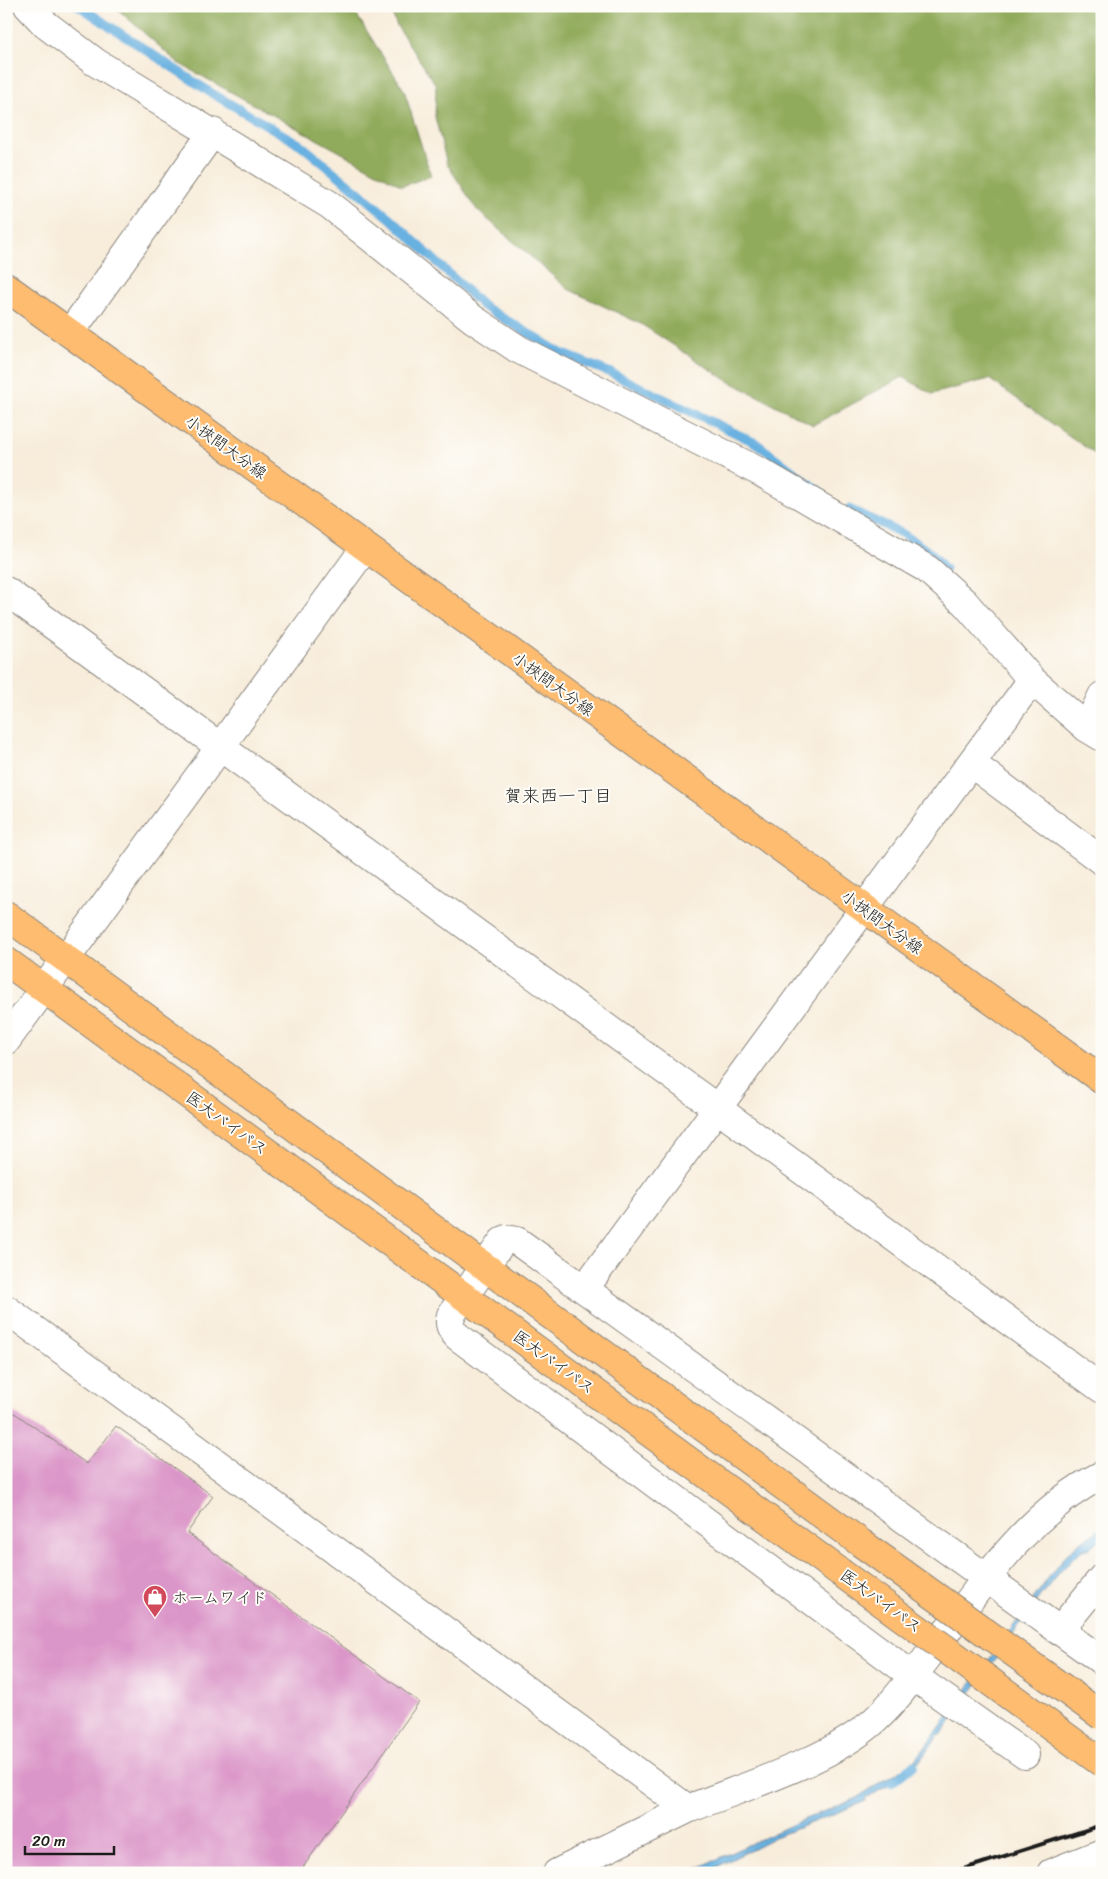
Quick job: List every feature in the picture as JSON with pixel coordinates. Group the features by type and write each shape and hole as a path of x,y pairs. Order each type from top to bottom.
{"main road":[{"name":"小挾間大分線","path":"6,287 1102,1080"},
{"path":"6,915 860,1543 1102,1716"},
{"name":"医大バイパス","path":"6,961 1102,1763"}],"street":[{"path":"28,6 45,24 95,62 213,132 330,205 473,319 518,349 762,472 928,569 965,603 1032,680 1094,732 1102,696"},
{"path":"70,333 213,132"},
{"path":"6,1041 365,548"},
{"path":"6,591 221,745 717,1110 1102,1388"},
{"path":"584,1288 1032,680"},
{"path":"971,763 1102,861"},
{"path":"1025,1755 913,1676 457,1336 449,1321 451,1314 502,1242 511,1239 517,1241 1102,1662"},
{"path":"6,1309 688,1809"},
{"path":"557,1873 688,1809 815,1758 855,1736 875,1720 913,1676 986,1580 1036,1521 1082,1486 1102,1475"},
{"path":"1059,1631 1102,1578"},
{"path":"1051,1873 1102,1853"}],"green space":[{"path":"114,6 351,6 404,90 431,176 402,186 178,63"},
{"path":"389,6 1102,6 1102,459 989,379 932,394 903,377 813,425 725,379 641,324 568,289 477,210 447,164 435,117 436,85 397,26"}],"water":[{"path":"1102,1528 1102,1538 1090,1548 1082,1550 1040,1596 941,1735 938,1736 918,1763 899,1777 904,1777 866,1798 866,1801 775,1837 705,1873 687,1873 798,1822 855,1799 915,1761 1063,1558 1079,1543"}],"building":[{"name":"ホームワイド","path":"6,1407 87,1464 116,1426 213,1496 187,1533 419,1702 299,1873 10,1873 6,1870"}],"waterway":[{"path":"79,6 213,94 301,145 390,218 483,306 561,353 611,373 756,443 823,494"},
{"path":"849,509 903,534 932,554 945,569"},
{"path":"891,1783 914,1765"}],"railway":[{"path":"951,1873 1102,1825"}],"place":[{"name":"ホームワイド","path":"155,1618"}],"district":[{"name":"賀来西一丁目","path":"558,796"}]}
